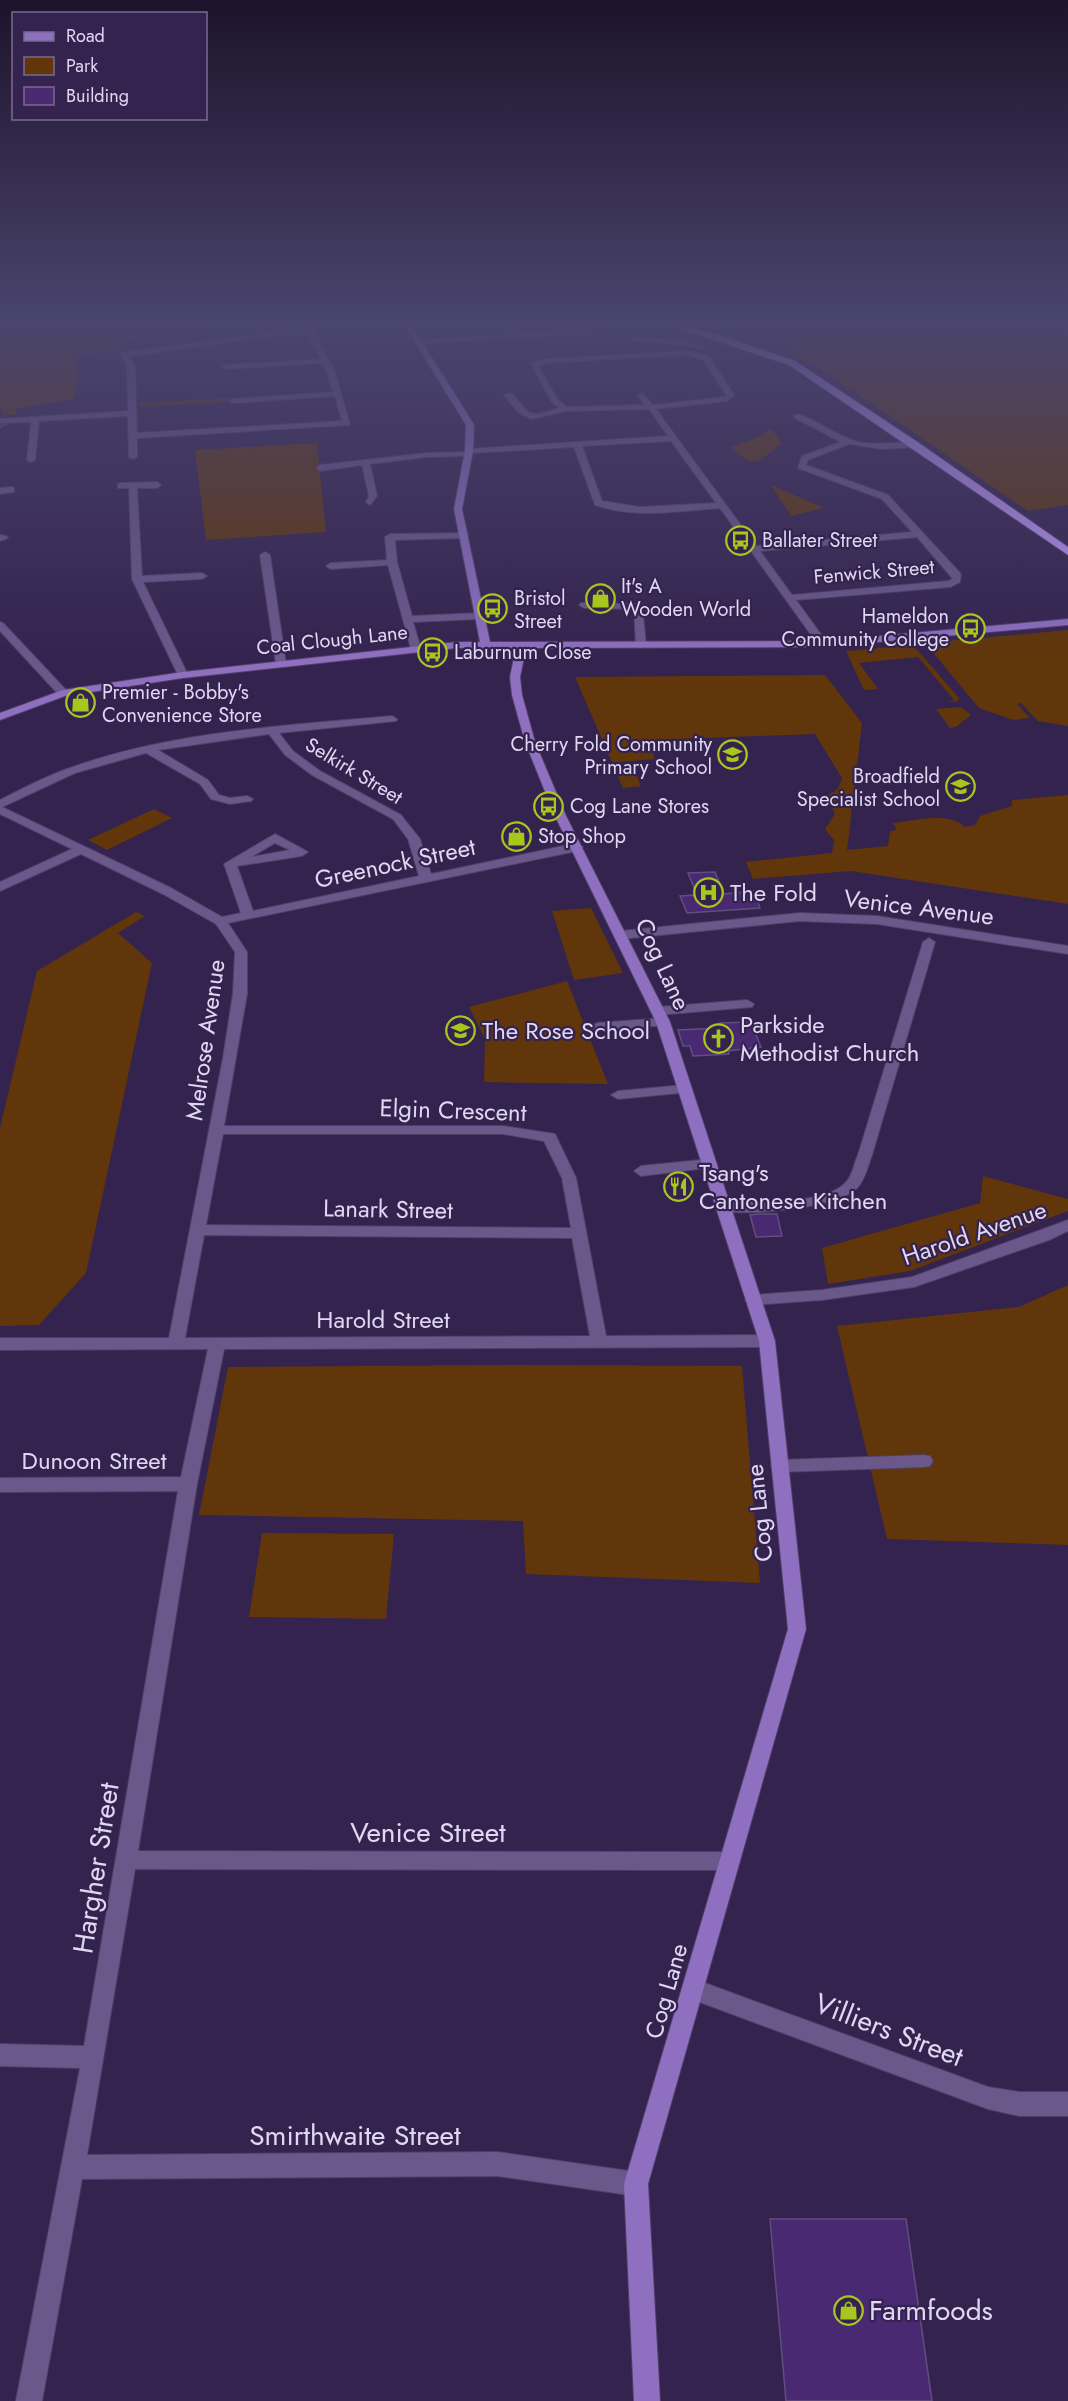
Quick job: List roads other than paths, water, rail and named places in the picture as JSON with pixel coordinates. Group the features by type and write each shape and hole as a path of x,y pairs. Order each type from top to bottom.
{"highway":[{"path":"902,436 1068,552"}],"street":[{"path":"31,460 33,436"},
{"path":"133,457 134,436"},
{"path":"470,436 469,452 458,509 486,645"},
{"path":"836,436 847,442 881,449 916,445"},
{"path":"320,468 427,455 673,438 823,644"},
{"name":"Fenwick Street","path":"789,598 950,584 957,580 958,576 885,497 801,466 805,458 847,442"},
{"path":"577,445 598,502 607,507 624,510 722,506"},
{"path":"366,464 373,496 370,502"},
{"path":"121,486 157,484"},
{"path":"133,486 137,579 183,675"},
{"path":"0,490 11,490"},
{"path":"753,549 920,534"},
{"path":"416,649 393,562 390,537 464,535"},
{"path":"265,555 281,664"},
{"path":"331,566 393,562"},
{"path":"137,579 202,576"},
{"path":"584,605 639,606 641,645"},
{"path":"408,619 480,616"},
{"name":"Coal Clough Lane","path":"0,717 63,693 183,675 416,649 486,645 823,644 1068,622"},
{"path":"0,625 63,693"},
{"name":"Cog Lane","path":"522,646 515,675 519,706 567,831 660,1017 767,1341 797,1629 636,2184 647,2401"},
{"path":"0,804 71,771 149,750 272,731 392,719"},
{"name":"Selkirk Street","path":"272,731 289,753 316,773 397,817 414,839 426,878"},
{"path":"149,750 204,782 215,797 230,801 247,799"},
{"name":"Melrose Avenue","path":"0,810 220,921 241,952 240,994 176,1343"},
{"path":"275,838 302,852 240,862 230,864 275,838"},
{"name":"Greenock Street","path":"220,921 577,847"},
{"path":"0,887 80,850"},
{"path":"230,864 248,915"},
{"name":"Venice Avenue","path":"621,935 801,917 866,919 1068,950"},
{"path":"724,1207 806,1203 832,1198 851,1186 865,1155 929,942"},
{"path":"597,1026 747,1004"},
{"path":"618,1095 685,1089"},
{"name":"Elgin Crescent","path":"215,1130 503,1130 550,1137 569,1178 599,1341"},
{"path":"641,1172 710,1164"},
{"name":"Harold Avenue","path":"753,1300 822,1295 914,1282 1044,1236 1068,1225"},
{"name":"Lanark Street","path":"196,1230 579,1233"},
{"name":"Harold Street","path":"0,1344 767,1341"},
{"name":"Hargher Street","path":"29,2401 93,2057 188,1484 218,1343"},
{"path":"780,1466 924,1461"},
{"name":"Dunoon Street","path":"0,1485 188,1484"},
{"name":"Venice Street","path":"126,1860 730,1861"},
{"name":"Villiers Street","path":"694,1990 988,2098 1019,2104 1068,2104"},
{"path":"0,2055 93,2057"},
{"name":"Smirthwaite Street","path":"73,2167 497,2164 636,2184"}],"place":[{"name":"Ballater Street","path":"741,540"},
{"name":"It's A Wooden World","path":"600,598"},
{"name":"Bristol Street","path":"493,609"},
{"name":"Hameldon Community College","path":"970,628"},
{"name":"Laburnum Close","path":"433,652"},
{"name":"Premier - Bobby's Convenience Store","path":"81,703"},
{"name":"Cherry Fold Community Primary School","path":"733,755"},
{"name":"Broadfield Specialist School","path":"961,787"},
{"name":"Cog Lane Stores","path":"549,806"},
{"name":"Stop Shop","path":"517,836"},
{"name":"The Fold","path":"709,892"},
{"name":"The Rose School","path":"461,1030"},
{"name":"Parkside Methodist Church","path":"719,1038"},
{"name":"Tsang's Cantonese Kitchen","path":"678,1186"},
{"name":"Farmfoods","path":"848,2310"}]}
